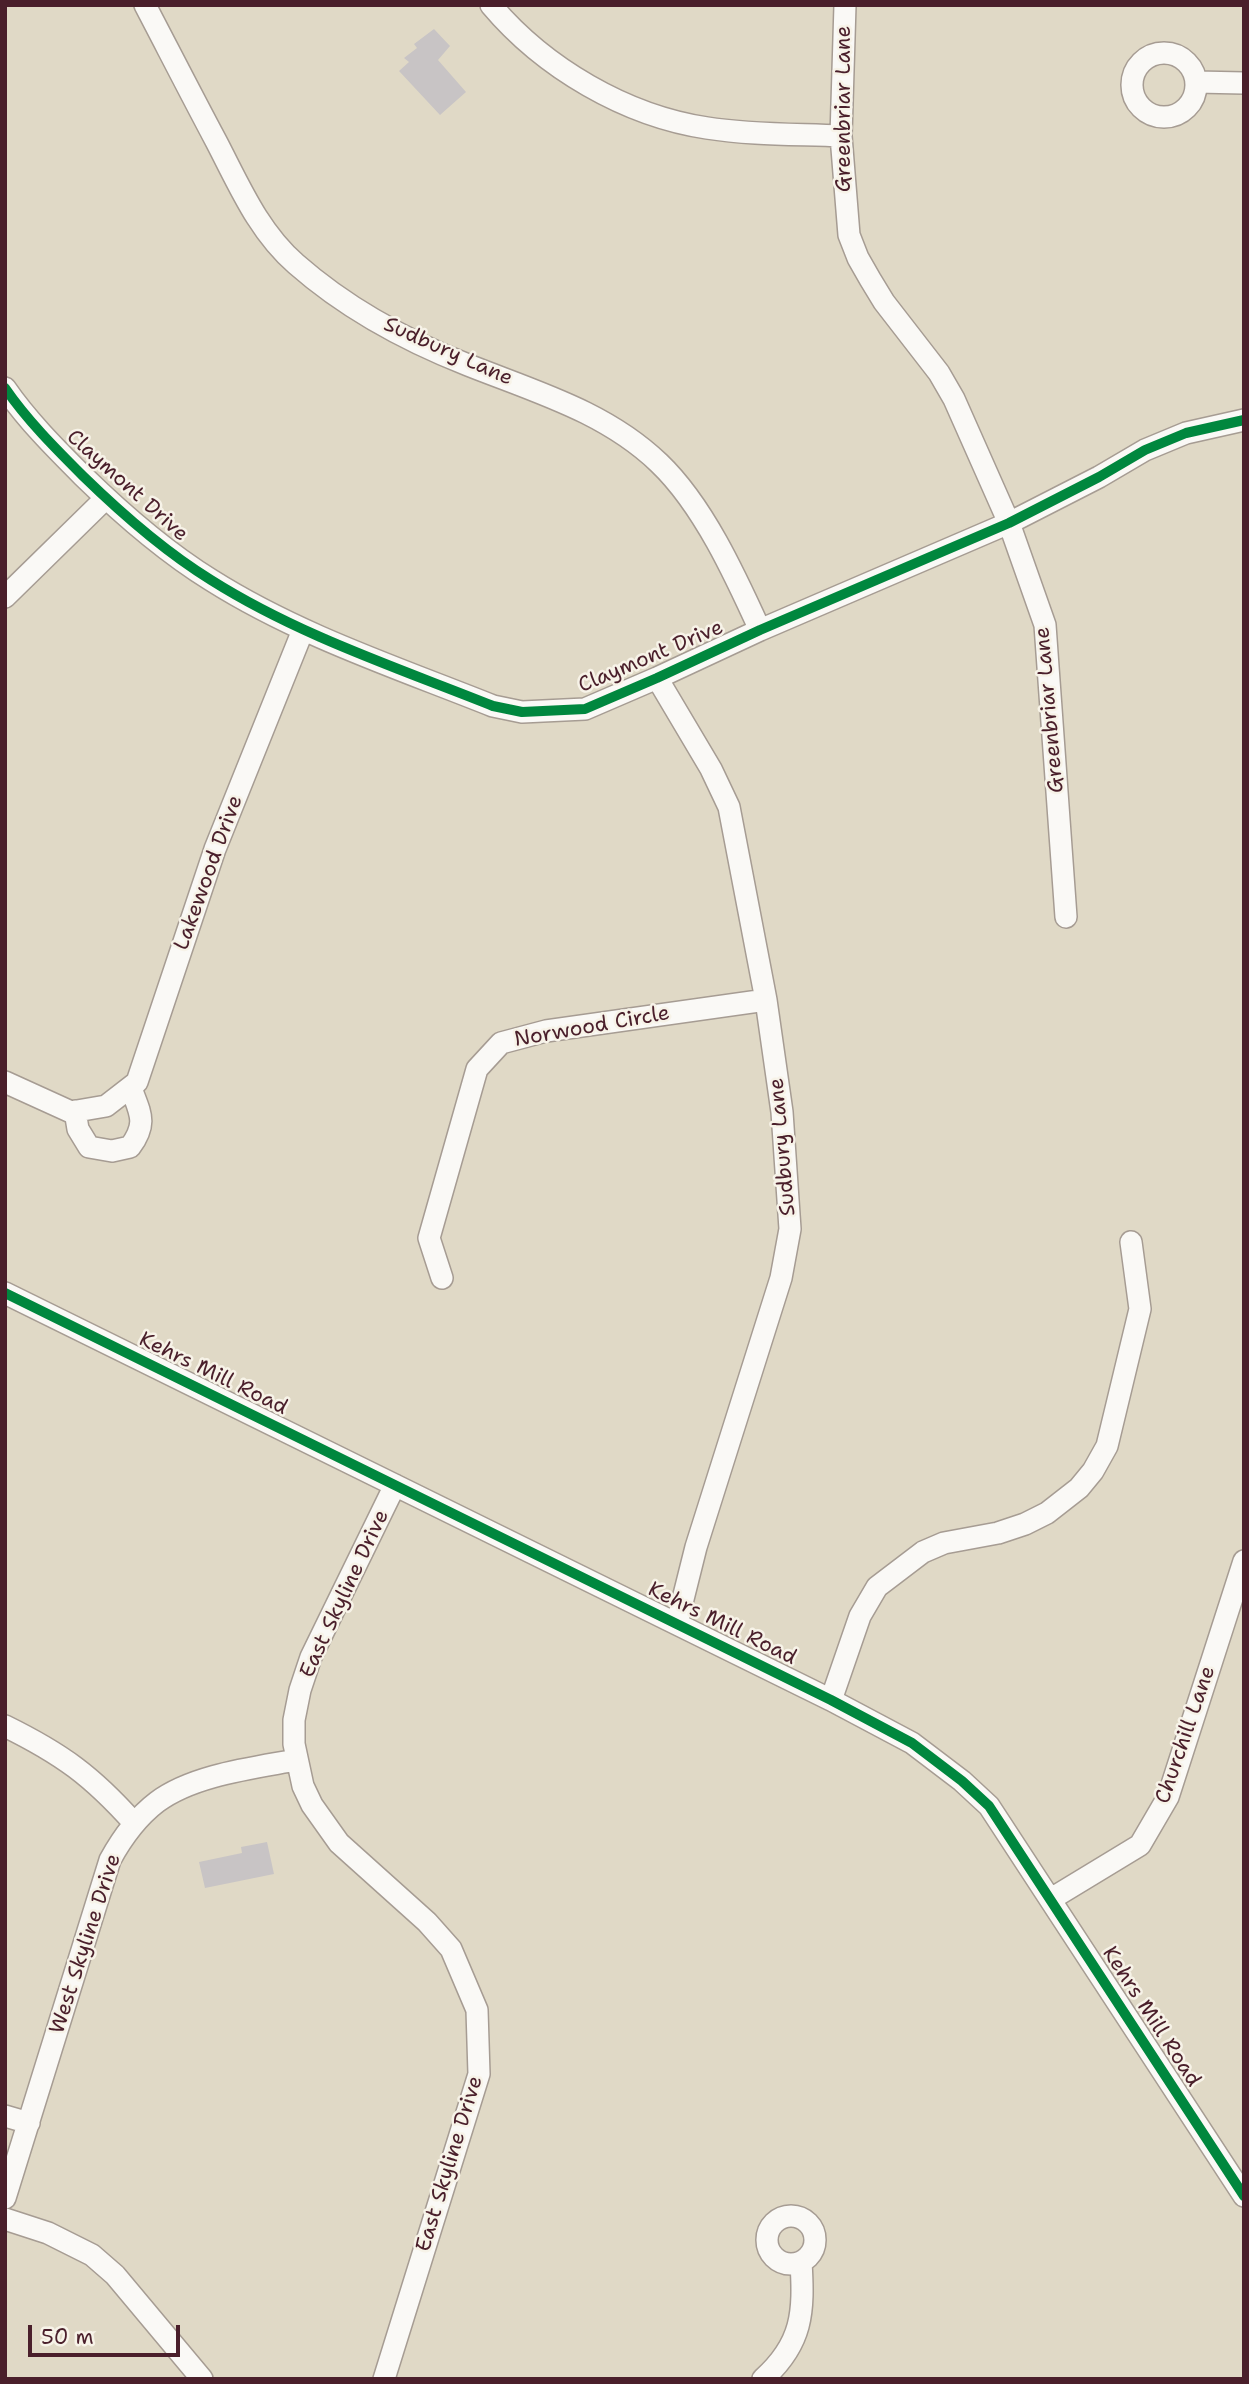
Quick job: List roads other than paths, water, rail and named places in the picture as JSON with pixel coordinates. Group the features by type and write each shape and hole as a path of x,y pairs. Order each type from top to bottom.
{"street":[{"name":"Sudbury Lane","path":"145,5 256,220 295,264 365,314 406,338 579,407 642,447 662,465 711,532 760,630"},
{"path":"491,5 524,40 581,80 610,96 670,120 745,132 841,136"},
{"name":"Greenbriar Lane","path":"845,5 841,136 849,234 858,258 884,302 939,373 954,399 1009,523 1045,625 1066,917"},
{"path":"1196,82 1244,83"},
{"name":"Claymont Drive","path":"5,388 48,441 106,498 167,551 212,581 303,630 493,706 522,712 585,709 1009,523 1145,450 1186,433 1244,419"},
{"path":"5,597 106,498"},
{"name":"Lakewood Drive","path":"75,1111 106,1106 137,1083 215,849 303,630"},
{"name":"Sudbury Lane","path":"657,678 711,769 729,807 766,1000 782,1112 790,1229 781,1278 696,1547 677,1623"},
{"name":"Norwood Circle","path":"442,1278 429,1238 477,1069 501,1043 546,1031 766,1000"},
{"path":"5,1082 54,1106 75,1111 78,1129 89,1147 112,1151 130,1147 138,1136 143,1119 131,1088"},
{"path":"831,1700 860,1616 877,1587 923,1552 944,1543 998,1533 1046,1514 1079,1488 1093,1471 1107,1446 1140,1310 1131,1242"},
{"name":"Kehrs Mill Road","path":"5,1293 677,1623 912,1744 962,1781 989,1807 1244,2196"},
{"name":"East Skyline Drive","path":"384,2379 479,2074 477,2010 452,1949 427,1922 339,1843 312,1805 303,1786 296,1760 294,1720 300,1689 311,1657 396,1485"},
{"name":"Churchill Lane","path":"1051,1899 1140,1845 1168,1797 1244,1562"},
{"path":"5,1726 42,1744 82,1770 134,1823"},
{"name":"West Skyline Drive","path":"5,2198 110,1860 134,1823 158,1801 182,1788 296,1760"},
{"path":"5,2116 29,2123"},
{"path":"5,2219 48,2233 92,2255 115,2275 202,2379"},
{"path":"763,2379 783,2356 797,2332 804,2304 801,2262"}]}
